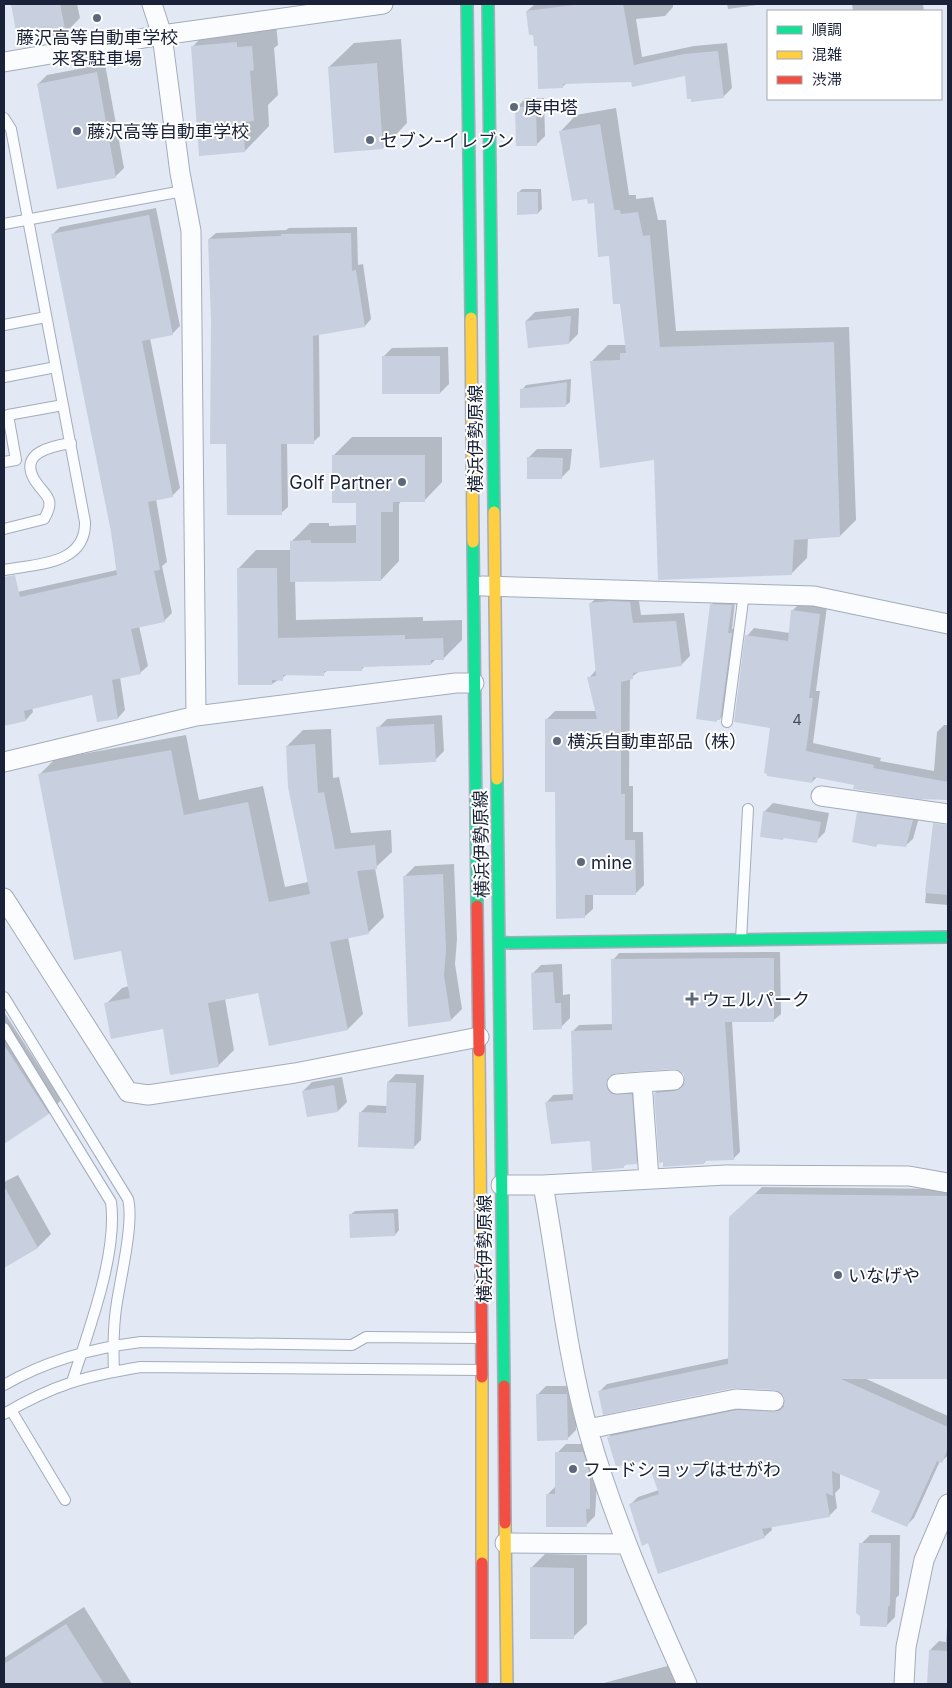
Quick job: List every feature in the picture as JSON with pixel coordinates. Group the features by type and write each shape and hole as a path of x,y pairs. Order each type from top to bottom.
{"main road":[{"name":"横浜伊勢原線","path":"467,4 482,1338 482,1684"},
{"name":"横浜伊勢原線","path":"488,4 507,1684"},
{"path":"500,943 948,937"}],"street":[{"path":"152,4 162,36 190,231 196,716"},
{"path":"4,62 327,8 383,4"},
{"path":"473,586 814,596 948,624"},
{"path":"4,762 196,716 456,683 474,683"},
{"path":"820,796 948,814"},
{"path":"4,898 128,1092 148,1095 295,1073 479,1037"},
{"path":"617,1084 674,1080"},
{"path":"642,1082 649,1179"},
{"path":"502,1185 543,1185 726,1175 899,1176 948,1183"},
{"path":"543,1185 578,1387 588,1429 626,1544 687,1684"},
{"path":"588,1429 736,1399 774,1401"},
{"path":"904,1684 906,1647 924,1560 948,1504"},
{"path":"505,1543 626,1544"}],"lane":[{"path":"4,118 10,129 85,522 83,541 74,553 61,559 4,570"},
{"path":"4,224 183,190"},
{"path":"4,325 46,317"},
{"path":"4,377 56,367"},
{"path":"4,462 16,460 8,415 63,405"},
{"path":"4,529 34,524 44,519 50,506 49,500 34,478 32,464 40,451 70,443"},
{"path":"727,722 744,594"},
{"path":"741,941 748,809"},
{"path":"4,997 128,1199 130,1220 116,1305 113,1345 114,1372"},
{"path":"4,1028 111,1202 112,1230 104,1274 72,1382"},
{"path":"4,1385 36,1368 81,1352 113,1345 141,1342 352,1345 366,1337 482,1338"},
{"path":"65,1500 7,1412 32,1397 72,1382 141,1367 174,1366 482,1370"}],"building":[{"path":"11,4 60,4 66,34 18,43"},
{"path":"581,4 623,4 634,65 684,54 718,51 724,98 691,102 691,99 687,99 685,76 632,87 631,82 563,84 563,88 538,89 537,46 534,46 533,35 529,35 526,11"},
{"path":"237,42 237,47 252,46 254,70 250,71 254,121 243,122 245,152 199,156 191,46"},
{"path":"377,63 383,149 334,153 328,67"},
{"name":"藤沢高等自動車学校","path":"97,72 116,178 57,189 37,84"},
{"path":"515,107 536,107 537,146 516,146"},
{"path":"600,124 614,210 620,210 621,214 638,212 643,236 650,235 660,347 834,342 840,537 794,540 792,575 658,580 654,460 600,468 590,361 620,360 620,353 626,353 620,304 613,304 609,256 598,257 594,203 588,204 587,199 572,201 559,131"},
{"path":"517,192 538,192 538,214 517,215"},
{"path":"149,215 173,335 142,341 173,497 148,502 160,570 154,571 165,622 131,629 141,674 112,680 118,719 97,722 92,695 24,711 26,721 4,726 4,577 15,575 20,597 117,575 111,532 51,234"},
{"path":"351,233 352,271 356,270 365,327 313,336 314,444 281,444 282,515 227,515 226,444 210,444 211,322 208,239 281,236 281,234"},
{"path":"571,316 569,344 528,348 525,321"},
{"path":"382,356 440,356 440,394 382,394"},
{"path":"567,382 566,407 520,408 520,389"},
{"path":"332,455 425,455 425,502 393,502 393,512 381,512 381,581 290,582 290,541 311,540 311,543 356,543 356,503 332,503"},
{"path":"527,457 563,458 562,479 527,479"},
{"path":"237,568 277,568 278,638 405,635 405,639 443,638 444,660 431,660 431,665 362,667 362,671 324,671 324,676 283,675 283,681 272,680 272,685 238,685"},
{"path":"630,602 633,623 676,621 682,666 633,673 633,679 621,682 621,794 625,794 625,840 635,840 636,895 585,895 585,918 556,919 555,792 545,792 545,719 597,719 587,677 596,676 589,603"},
{"path":"710,604 732,605 728,633 732,633 720,720 717,720 717,722 696,719"},
{"path":"791,610 820,614 809,698 813,698 806,751 874,765 873,768 948,782 948,800 919,799 853,789 854,785 813,777 812,783 767,776 764,773 770,728 734,722 745,635 788,641"},
{"path":"434,724 436,762 379,765 376,727"},
{"path":"315,744 318,793 324,792 335,849 375,845 377,869 357,871 369,934 330,942 348,1030 269,1046 258,993 208,1003 219,1067 170,1075 163,1029 111,1039 104,1003 130,998 121,951 74,960 38,774 171,750 184,815 248,802 269,902 310,894 288,787 286,746"},
{"path":"763,811 821,822 817,843 760,837"},
{"path":"857,812 913,820 906,847 877,844 876,847 852,842"},
{"path":"933,823 948,825 948,895 925,893"},
{"path":"443,874 446,950 444,975 451,1021 408,1027 403,876"},
{"path":"774,958 774,1022 725,1022 734,1160 704,1161 704,1164 663,1167 663,1162 659,1163 654,1093 675,1091 684,1085 684,1074 674,1069 616,1073 607,1080 608,1090 612,1094 632,1094 637,1164 624,1165 624,1168 592,1171 590,1141 551,1144 545,1102 573,1100 571,1031 612,1030 611,959"},
{"path":"553,972 555,1003 561,1003 562,1029 533,1030 531,973"},
{"path":"4,1045 49,1114 4,1144"},
{"path":"387,1082 416,1083 414,1149 358,1147 359,1112 386,1113"},
{"path":"334,1085 338,1112 307,1117 302,1091"},
{"path":"4,1186 38,1248 4,1268"},
{"path":"754,1194 948,1196 948,1379 841,1379 948,1427 948,1448 942,1463 937,1461 907,1527 871,1512 880,1491 832,1471 833,1496 826,1493 830,1517 762,1529 765,1538 658,1574 648,1543 642,1546 629,1504 659,1494 647,1460 616,1467 607,1437 737,1410 779,1411 784,1407 784,1396 775,1390 734,1388 603,1415 598,1391 728,1364 729,1217"},
{"path":"394,1213 395,1236 350,1238 349,1214"},
{"path":"536,1394 567,1394 568,1440 537,1441"},
{"path":"555,1452 583,1452 590,1474 590,1509 586,1509 587,1527 546,1527 546,1494 555,1494"},
{"path":"859,1543 891,1543 890,1606 888,1606 887,1627 860,1626 860,1616 856,1613"},
{"path":"530,1567 574,1568 574,1639 530,1639"},
{"path":"66,1624 104,1684 4,1684 4,1664"},
{"path":"929,1650 948,1651 948,1684 927,1684"}],"traffic: fast":[{"path":"467,4 471,318"},
{"path":"488,4 494,512"},
{"path":"473,542 477,906"},
{"path":"497,779 504,1386"},
{"path":"500,943 948,937"}],"traffic: slow":[{"path":"471,318 473,542"},
{"path":"494,512 497,779"},
{"path":"479,1051 481,1253"},
{"path":"482,1377 482,1563"},
{"path":"505,1523 507,1684"}],"traffic: jam":[{"path":"477,906 479,1051"},
{"path":"481,1253 482,1377"},
{"path":"504,1386 505,1523"},
{"path":"482,1563 482,1684"}],"place":[{"name":"藤沢高等自動車学校 来客駐車場","path":"97,18"},
{"name":"庚申塔","path":"514,107"},
{"name":"藤沢高等自動車学校","path":"77,131"},
{"name":"セブン-イレブン","path":"370,140"},
{"name":"Golf Partner","path":"402,482"},
{"name":"横浜自動車部品（株）","path":"557,741"},
{"name":"mine","path":"581,862"},
{"name":"ウェルパーク","path":"692,999"},
{"name":"いなげや","path":"838,1275"},
{"name":"フードショップはせがわ","path":"573,1469"}]}
